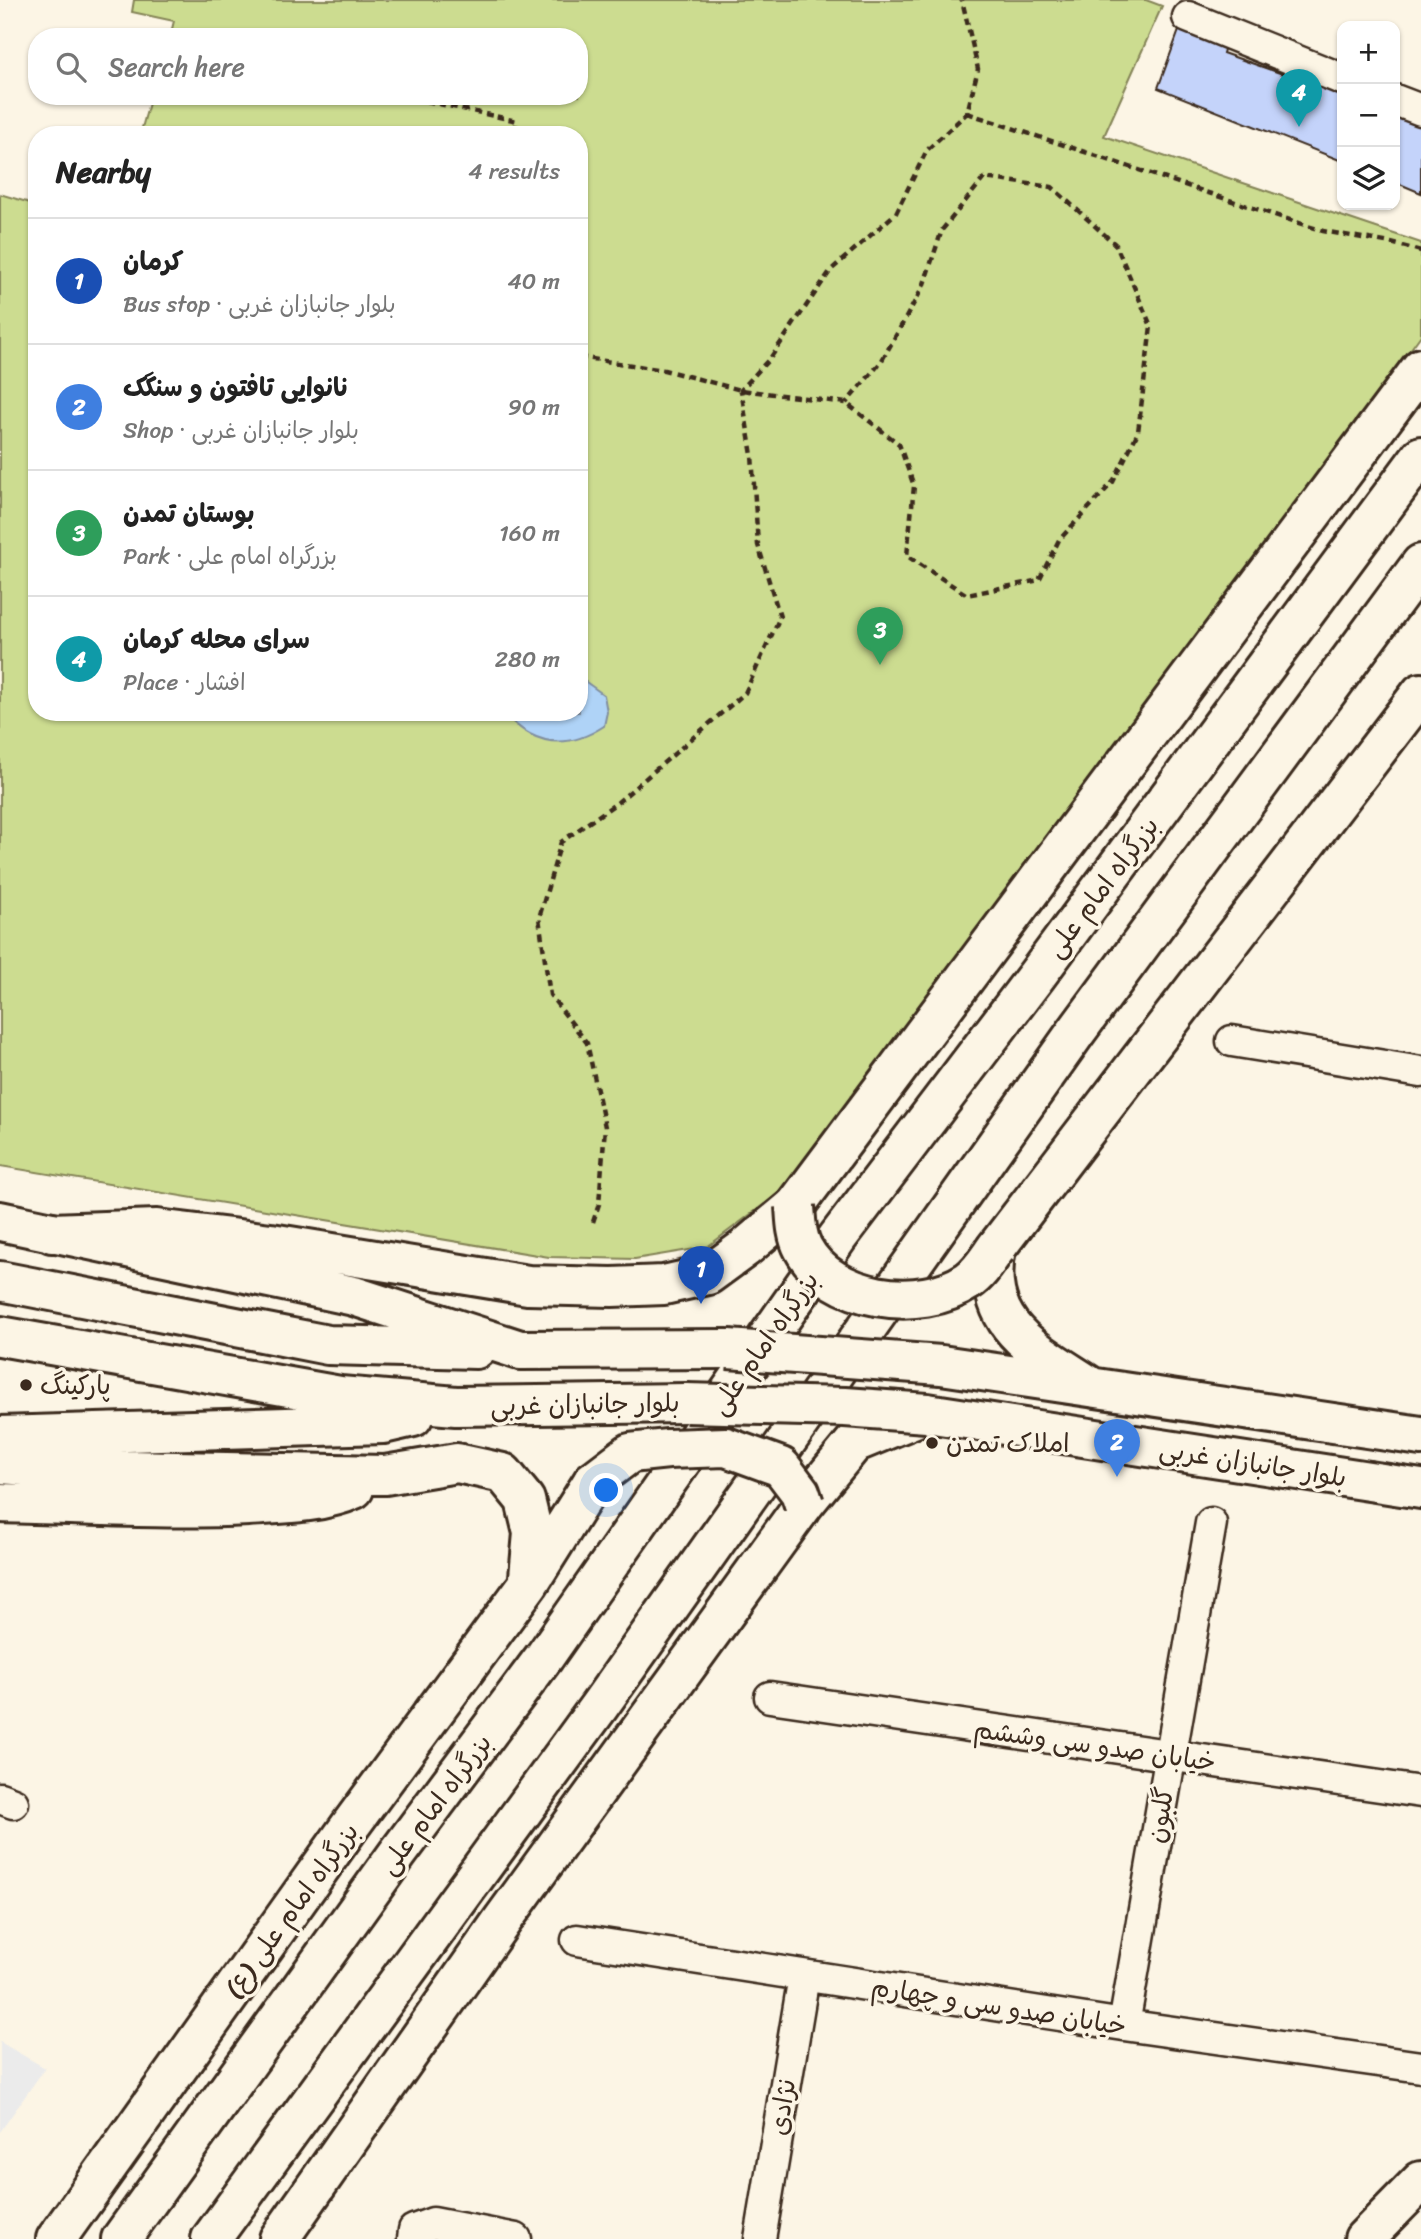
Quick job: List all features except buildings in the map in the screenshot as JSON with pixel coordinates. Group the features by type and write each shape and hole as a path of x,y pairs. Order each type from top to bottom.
{"main road":[{"path":"0,1221 52,1233 157,1230 271,1244 528,1285 664,1285 708,1275 746,1248 795,1206 1421,368"},
{"name":"بزرگراه امام علی","path":"121,2239 398,1853 545,1656 838,1237 1169,798 1421,456"},
{"path":"211,2239 600,1705 1076,1032 1421,564"},
{"path":"795,1206 796,1227 803,1248 826,1276 848,1289 874,1296 902,1298 927,1296 968,1281 983,1267 1421,693"},
{"name":"بلوار جانبازان غربی","path":"52,1233 354,1296 520,1350"},
{"path":"996,1248 992,1279 996,1301 1006,1321 1018,1336 1090,1386"},
{"name":"بلوار جانبازان غربی","path":"0,1281 328,1345 520,1350 728,1349 942,1365 1421,1436"},
{"name":"بلوار جانبازان غربی","path":"0,1336 340,1396 456,1406 686,1403 845,1407 927,1413 1421,1489"},
{"path":"0,1436 383,1424 456,1406"},
{"path":"279,2239 502,1921 804,1504 854,1443 927,1413"},
{"name":"بزرگراه امام علی (ع)","path":"56,2239 351,1826 529,1583 593,1481 630,1453 726,1447 781,1467 800,1492 804,1504"},
{"path":"0,1464 75,1469 385,1475 457,1462 503,1473 525,1500 533,1532 529,1583"},
{"path":"0,1503 208,1508 285,1504 345,1494 385,1475"},
{"path":"1381,2233 1419,2186"}],"street":[{"path":"1188,17 1337,77"},
{"path":"1400,102 1421,110"},
{"path":"1232,1041 1421,1072"},
{"name":"گلبون","path":"1124,2025 1211,1523"},
{"name":"خیابان صدو سی وششم","path":"770,1697 1421,1792"},
{"name":"خیابان صدو سی و چهارم","path":"577,1940 1124,2025 1421,2067"},
{"name":"نژادی","path":"760,2239 804,1976"},
{"path":"417,2232 433,2223 516,2239"}],"path":[{"path":"741,390 771,358 831,270 896,213 927,150 967,113 978,69 962,0"},
{"path":"444,105 517,121 516,126"},
{"path":"967,113 1323,231 1421,251"},
{"path":"588,358 664,370 741,390 846,403 899,444 914,486 907,556 967,595 1039,580 1059,540 1113,482 1138,432 1151,326 1116,246 1052,187 984,178 942,230 923,288 881,362 846,403"},
{"path":"593,1222 598,1204 605,1127 587,1043 550,995 539,918 561,842 618,802 746,693 780,617 758,545 752,455 741,390"}],"shaded area":[{"path":"0,2042 45,2068 0,2132"}],"green space":[{"path":"134,0 1146,0 1162,6 1104,136 1421,243 1421,335 951,979 787,1187 707,1247 635,1259 549,1257 0,1166 0,194 28,202 28,721 588,721 588,126 143,126 148,105 588,105 588,28 172,28 174,21 132,12"}],"water":[{"path":"588,683 604,695 607,712 604,726 576,739 563,742 538,738 512,721 588,721"}],"place":[{"name":"سرای محله کرمان","path":"1299,127"},
{"name":"بوستان تمدن","path":"880,665"},
{"name":"کرمان","path":"701,1304"},
{"name":"پارکینگ","path":"26,1385"},
{"name":"املاک تمدن","path":"932,1443"},
{"name":"نانوایی تافتون و سنگک","path":"1117,1477"}]}
